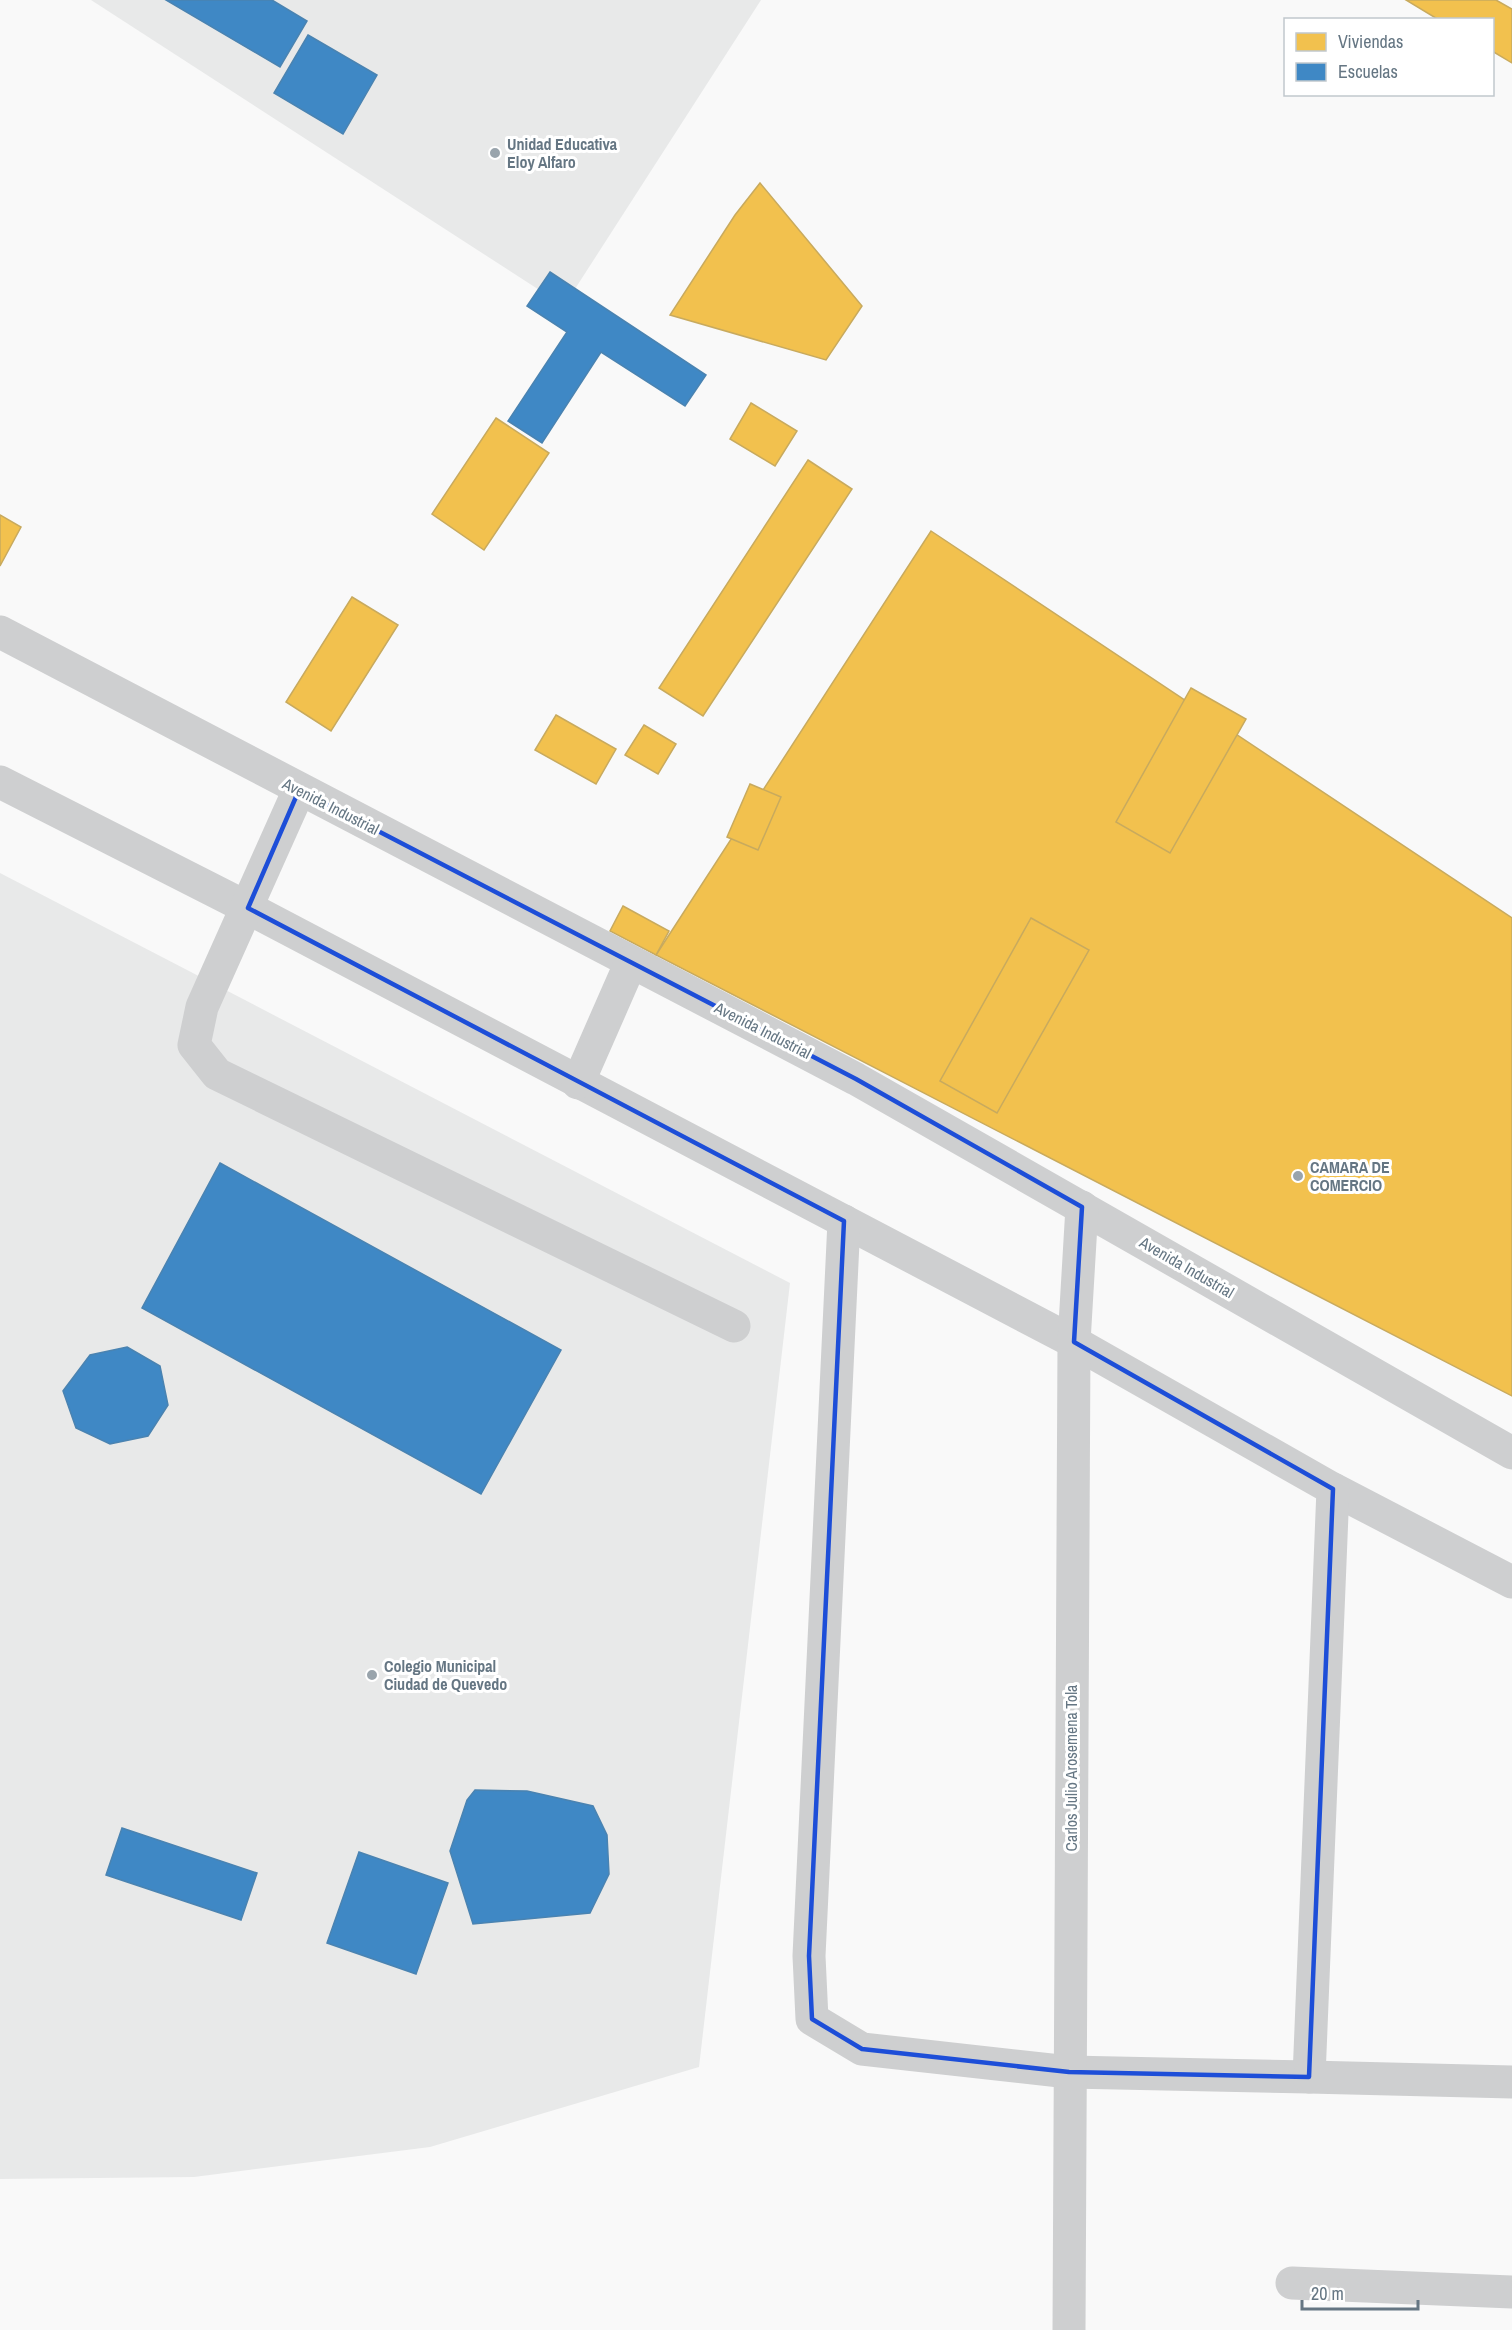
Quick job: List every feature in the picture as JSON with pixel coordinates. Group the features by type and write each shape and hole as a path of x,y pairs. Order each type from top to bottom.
{"street":[{"name":"Avenida Industrial","path":"0,632 856,1079 1512,1453"},
{"path":"0,782 248,908 1074,1342 1333,1489 1512,1582"},
{"path":"299,790 202,1007 194,1045 217,1074 734,1326"},
{"path":"578,1083 631,962"},
{"name":"Carlos Julio Arosemena Tola","path":"1069,2330 1074,1342 1082,1207"},
{"path":"844,1221 810,1944 812,2019 862,2049 1069,2072 1512,2082"},
{"path":"1309,2078 1333,1489"},
{"path":"1292,2283 1512,2292"}],"highlighted area":[{"path":"299,790 856,1079 1082,1207 1074,1342 1333,1489 1309,2077 1069,2072 862,2049 812,2019 809,1956 844,1221 248,908"}],"shaded area":[{"name":"Unidad Educativa Eloy Alfaro","path":"91,0 761,0 564,306"},
{"name":"Colegio Municipal Ciudad de Quevedo","path":"0,873 790,1283 699,2067 430,2147 194,2177 0,2179"}],"building: Viviendas":[{"path":"1406,0 1496,0 1512,9 1512,63 1494,52 1494,18 1436,18"},
{"path":"760,183 862,306 826,360 670,315 735,215"},
{"path":"751,403 797,431 775,466 730,439"},
{"path":"496,418 549,453 484,550 432,514"},
{"path":"808,460 852,489 703,716 659,688"},
{"path":"0,515 21,527 0,566"},
{"name":"CAMARA DE COMERCIO","path":"931,531 1512,918 1512,1396 656,955"},
{"path":"352,597 398,625 331,731 286,702"},
{"path":"1191,688 1246,719 1170,853 1116,822"},
{"path":"556,715 616,749 596,784 535,750"},
{"path":"644,725 676,744 658,774 625,755"},
{"path":"750,784 781,797 758,850 727,837"},
{"path":"623,906 669,931 656,955 610,931"},
{"path":"1031,918 1089,950 997,1113 940,1081"}],"building: Escuelas":[{"path":"166,0 272,0 307,21 280,67"},
{"path":"308,35 377,75 343,134 274,93"},
{"path":"550,272 706,375 685,406 601,352 542,443 508,421 567,332 527,306"},
{"path":"220,1163 561,1350 481,1494 142,1308"},
{"path":"127,1347 160,1366 168,1405 148,1436 110,1444 76,1428 63,1391 90,1355"},
{"path":"475,1790 527,1791 593,1806 607,1835 609,1874 590,1913 473,1924 450,1851 467,1800"},
{"path":"122,1828 257,1873 241,1920 106,1875"},
{"path":"359,1852 448,1883 416,1974 327,1943"}],"place":[{"name":"Unidad Educativa Eloy Alfaro","path":"495,153"},
{"name":"CAMARA DE COMERCIO","path":"1298,1176"},
{"name":"Colegio Municipal Ciudad de Quevedo","path":"372,1675"}]}
